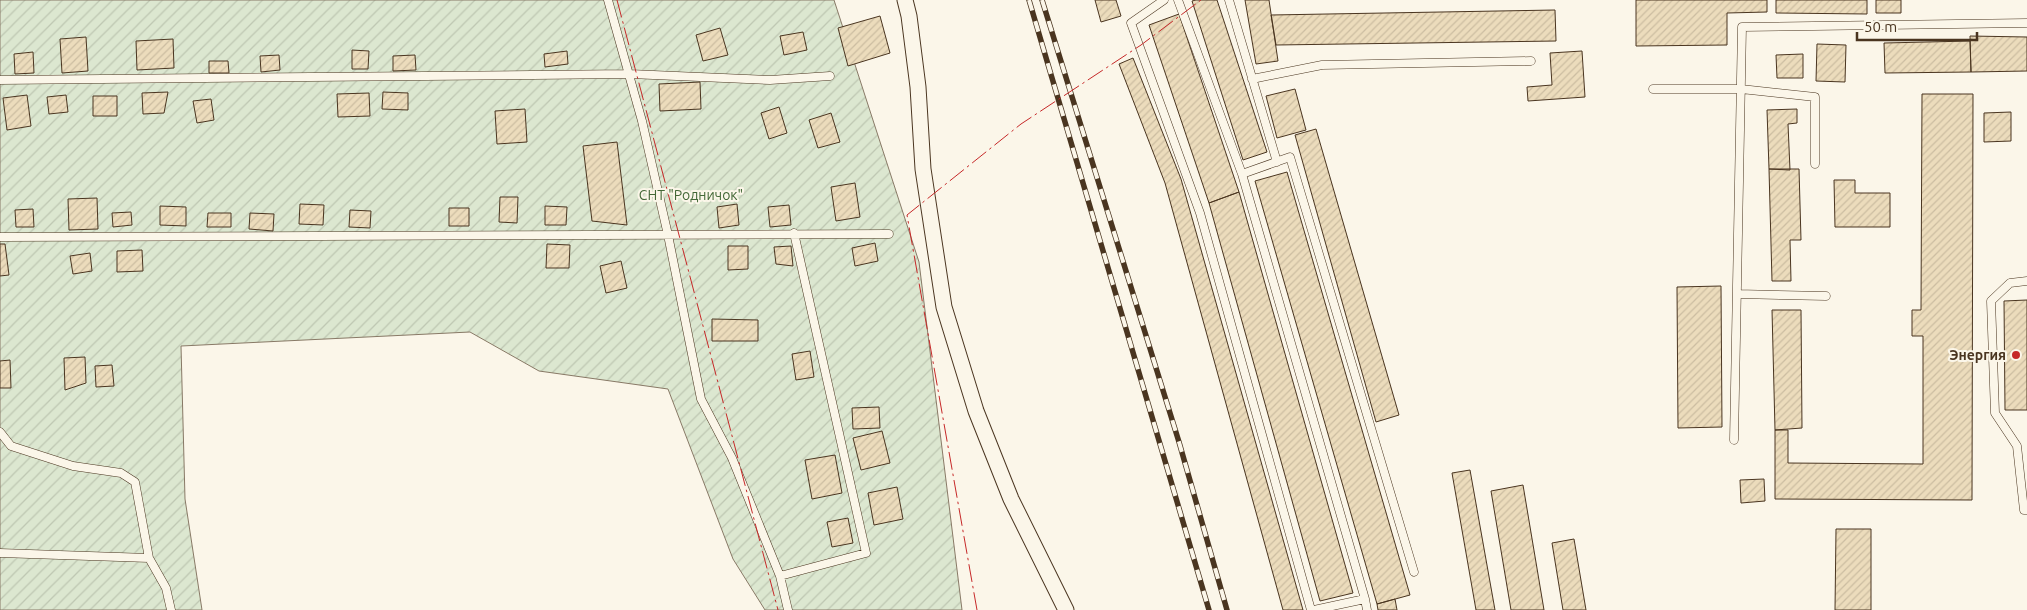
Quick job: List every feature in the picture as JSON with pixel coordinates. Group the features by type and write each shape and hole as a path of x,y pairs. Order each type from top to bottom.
{"street":[{"path":"905,0 909,16 918,87 923,169 944,307 976,411 1011,499 1066,610"}],"lane":[{"path":"608,0 630,74 668,235 701,398 732,458 780,576 788,610"},
{"path":"1164,0 1131,22 1200,213 1312,610 1365,599"},
{"path":"1178,0 1242,174 1367,610"},
{"path":"1229,0 1277,162"},
{"path":"1734,440 1742,27 2027,23"},
{"path":"1252,80 1322,65 1530,61"},
{"path":"0,80 630,74 770,80 830,76"},
{"path":"1653,89 1741,89 1815,97 1815,164"},
{"path":"1242,174 1290,157 1414,572"},
{"path":"780,576 866,553 794,233"},
{"path":"0,237 889,234"},
{"path":"2027,281 2010,283 1992,301 1995,413 2017,446 2024,510 2027,510"},
{"path":"1737,294 1826,296"},
{"path":"0,432 11,446 73,466 121,473 135,482 149,558 166,588 171,610"},
{"path":"0,553 149,558"}],"green space":[{"name":"СНТ \"Родничок\"","path":"0,0 834,0 919,262 962,610 765,610 733,559 668,389 539,371 470,332 181,346 185,499 202,610 0,610"}],"building":[{"path":"1095,0 1116,0 1121,16 1101,22"},
{"path":"1217,0 1267,152 1243,160 1192,1"},
{"path":"1245,0 1269,0 1278,61 1256,64"},
{"path":"1636,0 1767,0 1767,12 1727,13 1727,45 1636,46"},
{"path":"1776,0 1867,0 1867,14 1776,13"},
{"path":"1876,0 1901,0 1901,13 1876,13"},
{"path":"1555,10 1556,41 1276,45 1271,15"},
{"path":"1179,14 1239,192 1209,203 1149,25"},
{"path":"880,16 890,53 848,66 838,28"},
{"path":"720,28 728,55 703,61 696,35"},
{"path":"803,32 807,50 784,55 780,36"},
{"path":"1970,36 2027,37 2027,71 1971,72"},
{"path":"86,37 88,71 62,73 60,39"},
{"path":"173,39 174,68 137,70 136,41"},
{"path":"1970,41 1971,72 1885,73 1884,43"},
{"path":"1817,44 1846,45 1845,82 1816,81"},
{"path":"352,50 369,51 368,69 352,69"},
{"path":"567,51 568,64 545,67 544,54"},
{"path":"1582,51 1585,97 1528,101 1527,87 1552,85 1550,53"},
{"path":"33,52 34,73 15,74 14,54"},
{"path":"1803,54 1803,78 1777,78 1776,55"},
{"path":"279,55 280,70 261,72 260,56"},
{"path":"415,55 416,70 393,71 393,56"},
{"path":"1133,58 1181,179 1303,610 1283,610 1165,183 1119,64"},
{"path":"209,61 228,61 229,73 209,73"},
{"path":"700,82 701,109 660,111 659,84"},
{"path":"1295,89 1306,130 1277,138 1266,96"},
{"path":"168,92 164,113 143,114 142,93"},
{"path":"383,92 408,93 408,110 382,109"},
{"path":"369,93 370,116 338,117 337,94"},
{"path":"1922,94 1973,94 1972,500 1775,499 1775,430 1788,430 1788,463 1923,464 1923,336 1912,336 1912,310 1921,310"},
{"path":"27,95 31,126 7,130 3,98"},
{"path":"66,95 68,112 49,114 47,97"},
{"path":"93,96 117,96 117,116 93,116"},
{"path":"211,99 214,120 197,123 193,101"},
{"path":"779,107 787,133 769,139 761,113"},
{"path":"525,109 527,142 497,144 495,111"},
{"path":"1797,109 1797,123 1788,124 1790,170 1769,169 1767,110"},
{"path":"2011,112 2011,141 1984,142 1984,113"},
{"path":"831,113 840,142 818,148 809,120"},
{"path":"1316,129 1399,415 1376,422 1295,135"},
{"path":"617,142 627,225 592,221 583,146"},
{"path":"1769,169 1799,169 1801,240 1790,240 1791,281 1772,281"},
{"path":"1287,172 1410,595 1377,604 1255,181"},
{"path":"1834,180 1855,180 1855,193 1890,193 1890,227 1835,227"},
{"path":"855,183 860,217 836,221 831,187"},
{"path":"1239,192 1353,593 1320,601 1209,203"},
{"path":"500,197 518,197 517,223 499,222"},
{"path":"97,198 98,229 69,230 68,199"},
{"path":"300,204 324,205 323,225 299,224"},
{"path":"737,204 739,225 719,228 717,207"},
{"path":"789,205 791,225 770,227 768,207"},
{"path":"160,206 186,207 186,226 160,225"},
{"path":"545,206 567,207 566,225 545,225"},
{"path":"449,208 469,208 469,226 449,226"},
{"path":"33,209 34,227 16,227 15,210"},
{"path":"350,210 371,211 370,228 349,227"},
{"path":"131,212 132,225 113,227 112,213"},
{"path":"208,213 231,213 231,227 207,227"},
{"path":"250,213 274,214 273,231 249,229"},
{"path":"875,243 878,261 855,266 852,248"},
{"path":"0,244 5,244 9,275 0,276"},
{"path":"547,244 570,245 569,268 546,268"},
{"path":"728,246 748,246 748,269 728,270"},
{"path":"791,246 793,266 776,264 774,247"},
{"path":"142,250 143,271 117,272 117,251"},
{"path":"90,253 92,271 73,274 70,256"},
{"path":"621,261 627,288 606,293 600,266"},
{"path":"1721,286 1722,427 1678,428 1677,287"},
{"name":"Энергия","path":"2027,300 2027,410 2005,410 2004,301"},
{"path":"1772,310 1801,310 1802,428 1775,430"},
{"path":"712,319 758,320 758,341 712,341"},
{"path":"810,351 814,377 796,380 792,354"},
{"path":"85,357 86,383 65,390 64,358"},
{"path":"10,360 11,388 0,388 0,361"},
{"path":"112,365 114,386 96,387 95,366"},
{"path":"879,407 880,428 853,429 852,408"},
{"path":"882,431 890,463 861,470 853,438"},
{"path":"835,455 842,493 812,499 805,460"},
{"path":"1470,470 1495,610 1476,610 1452,473"},
{"path":"1764,479 1765,501 1741,503 1740,480"},
{"path":"1523,485 1544,610 1511,610 1491,491"},
{"path":"897,487 903,519 874,525 868,493"},
{"path":"848,518 853,543 832,547 827,522"},
{"path":"1836,529 1871,529 1871,610 1835,610"},
{"path":"1574,539 1586,610 1563,610 1552,543"},
{"path":"1395,599 1397,610 1378,610 1377,604"}],"railway":[{"path":"1029,0 1209,610"},
{"path":"1042,0 1179,442 1227,610"}],"power":[{"path":"617,0 778,610"},
{"path":"977,610 907,215 1021,124 1141,45 1201,0"}],"place":[{"name":"Энергия","path":"2016,355"}]}
